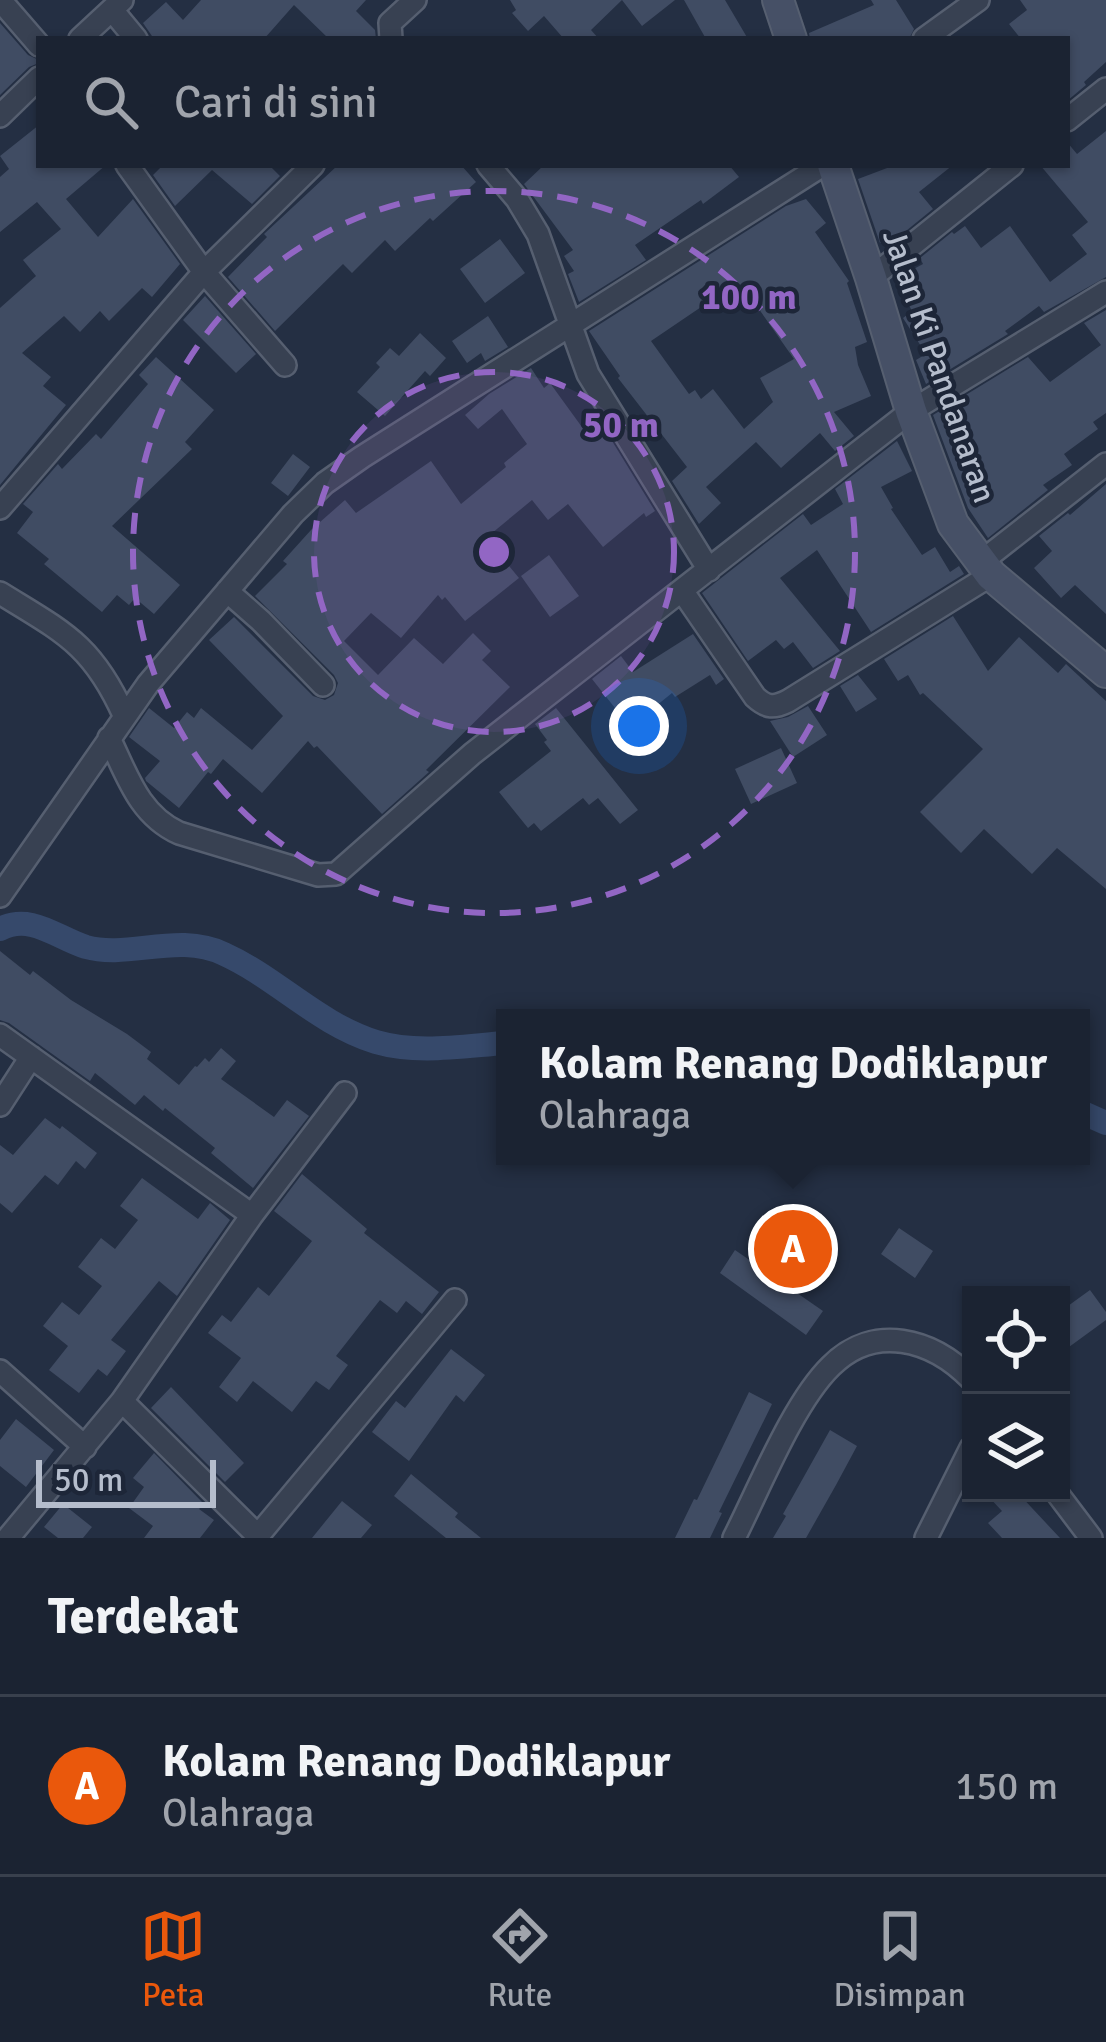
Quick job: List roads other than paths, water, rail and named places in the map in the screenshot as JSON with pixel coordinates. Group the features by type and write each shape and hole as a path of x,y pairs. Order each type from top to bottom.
{"main road":[{"path":"778,0 789,36"},
{"name":"Jalan Ki Pandanaran","path":"834,168 947,512 986,569 1104,668"}],"street":[{"path":"1,0 36,41"},
{"path":"391,36 390,23 415,0"},
{"path":"928,36 978,0"},
{"path":"83,36 117,5 134,36"},
{"path":"0,116 36,81"},
{"path":"1070,118 1106,89"},
{"path":"130,168 203,272 285,365"},
{"path":"0,508 203,272 310,168"},
{"path":"491,168 538,234 588,374 709,570"},
{"path":"0,896 148,684 292,514 345,468 818,168"},
{"path":"871,278 1008,168"},
{"path":"109,738 141,803 165,826 333,875 472,754 911,411 1106,292"},
{"path":"683,592 755,697 774,707 986,569 1106,464"},
{"path":"227,591 322,685"},
{"path":"0,592 82,648 128,711"},
{"path":"0,1035 252,1215"},
{"path":"0,1105 31,1057"},
{"path":"8,1538 122,1401 252,1215 345,1093"},
{"path":"122,1401 257,1537 455,1300"},
{"path":"734,1538 797,1413 838,1361 872,1342 905,1340 933,1350 962,1372"},
{"path":"0,1371 85,1447"},
{"path":"926,1538 962,1466"},
{"path":"1064,1502 1091,1538"}],"waterway":[{"path":"0,929 33,925 102,950 171,945 207,948 243,964 335,1024 376,1042 408,1048 496,1044"},
{"path":"1090,1116 1106,1123"}],"place":[{"name":"Kolam Renang Dodiklapur","path":"793,1249"}]}
